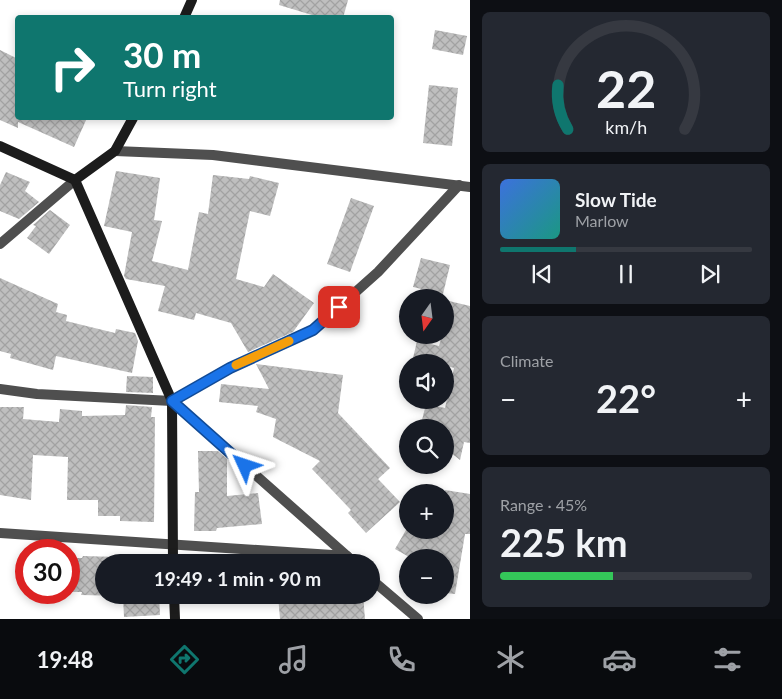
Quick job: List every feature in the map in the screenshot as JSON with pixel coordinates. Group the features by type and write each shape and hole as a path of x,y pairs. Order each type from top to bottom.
{"street":[{"path":"185,15 192,0"},
{"path":"0,244 75,180 115,151 132,120"},
{"path":"0,146 75,180 172,401 173,554"},
{"path":"115,151 213,155 464,186"},
{"path":"0,388 37,394 172,401 230,368 313,330 378,272 464,186"},
{"path":"172,401 344,554"},
{"path":"0,533 286,554"},
{"path":"380,586 418,619"},
{"path":"174,604 175,619"}],"building":[{"path":"280,0 348,0 344,15 312,15 279,5"},
{"path":"435,30 467,36 463,55 432,49"},
{"path":"0,50 15,58 15,120 86,120 74,147 18,122 18,128 0,120"},
{"path":"429,85 458,88 452,146 423,143"},
{"path":"116,171 160,178 154,220 162,221 152,261 188,270 199,212 208,214 213,175 249,179 250,176 279,183 270,216 250,211 236,279 264,287 273,274 314,303 293,332 248,352 231,323 196,313 194,320 158,311 165,286 126,279 124,276 132,232 104,226"},
{"path":"6,172 30,182 25,191 39,202 19,219 0,211 0,185"},
{"path":"351,198 374,206 350,272 327,264"},
{"path":"50,210 70,225 49,254 27,238 36,226 33,225"},
{"path":"421,258 450,265 444,289 413,287"},
{"path":"0,278 58,304 56,312 67,315 66,321 115,333 116,329 135,333 138,341 132,373 56,356 53,370 10,358 11,354 0,351"},
{"path":"454,302 470,306 470,443 464,442 460,460 454,455 454,419 422,419 425,409 454,409 454,354 414,354 416,344 439,346 440,344 454,344"},
{"path":"256,364 343,375 338,413 390,468 378,479 399,501 366,533 348,513 351,510 312,469 320,461 273,437 276,419 256,412 258,406 219,402 221,384 269,389"},
{"path":"127,376 153,377 153,393 126,392"},
{"path":"126,405 152,407 151,417 155,417 154,522 120,521 120,516 98,516 98,500 67,500 68,457 33,455 31,500 0,495 0,407 24,407 23,419 59,422 60,409 82,411 82,416 125,415"},
{"path":"198,451 218,451 227,459 227,496 258,493 262,524 217,528 216,531 194,531 195,492 199,492"},
{"path":"454,491 470,494 470,534 465,534 455,594 454,549 399,549 399,551 395,549 401,539 454,539"},
{"path":"83,556 95,556 95,595 81,595 80,558"},
{"path":"123,604 159,604 160,615 124,617"},
{"path":"279,604 364,604 365,619 280,619"}],"slow traffic":[{"path":"236,365 289,341"}],"route":[{"path":"245,466 172,401 230,368 313,330 339,307"}]}
